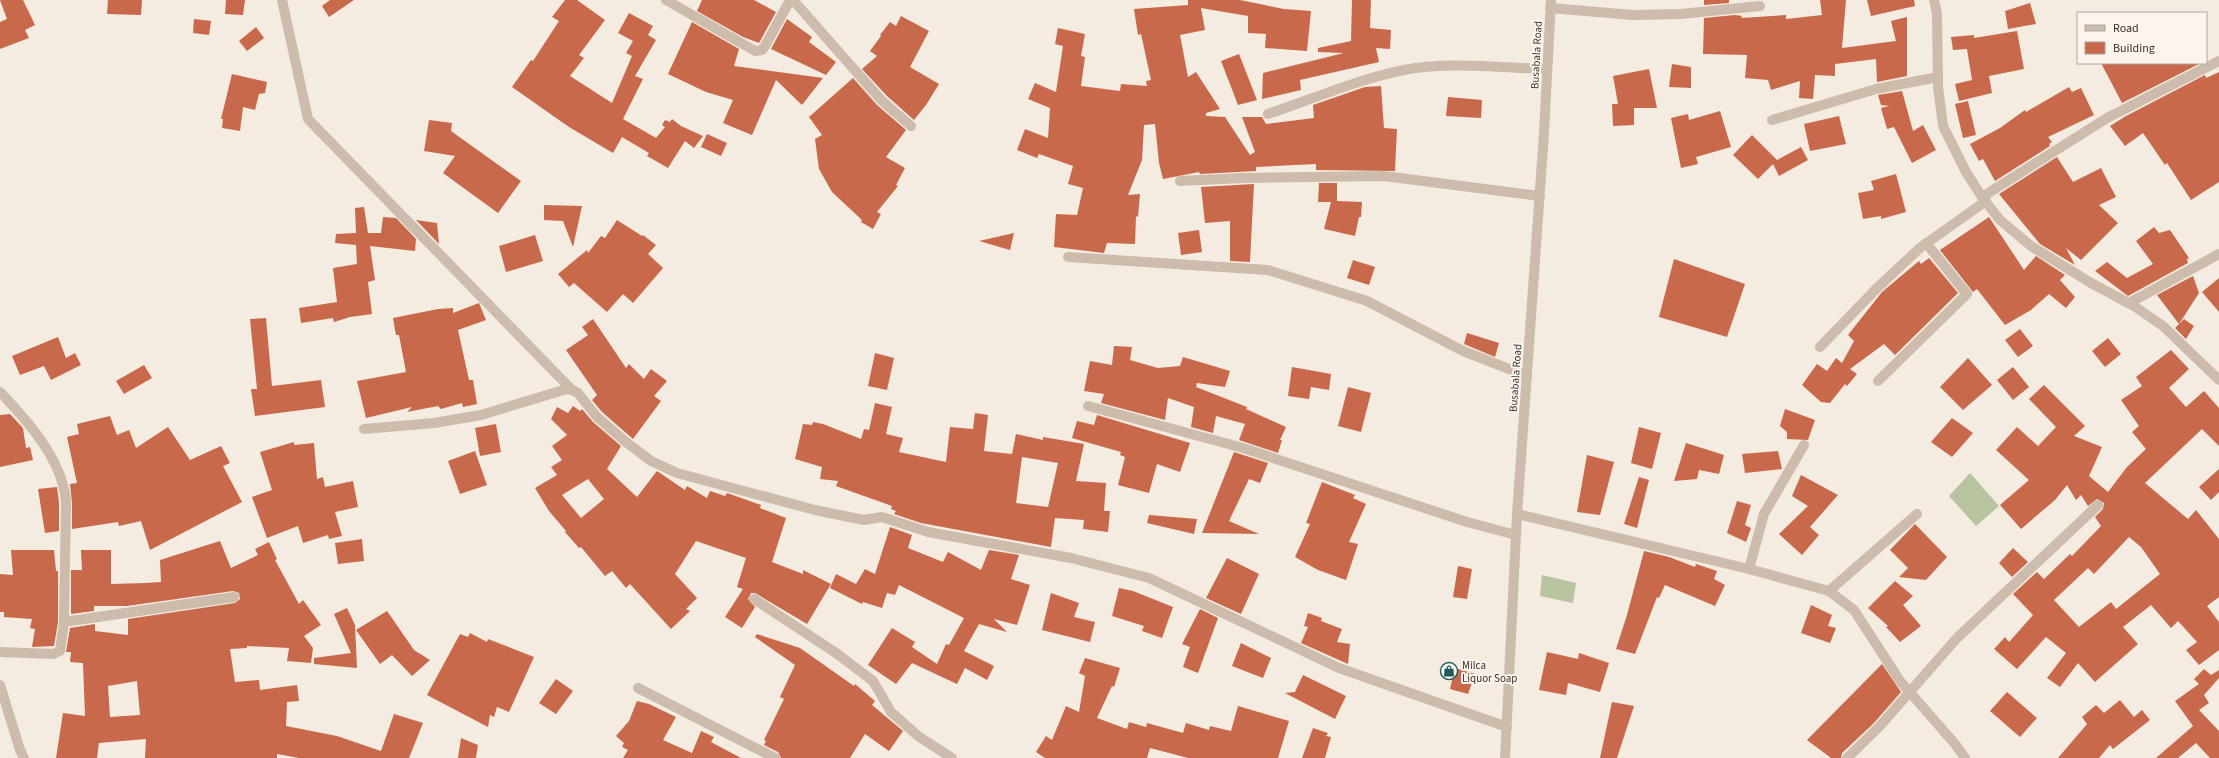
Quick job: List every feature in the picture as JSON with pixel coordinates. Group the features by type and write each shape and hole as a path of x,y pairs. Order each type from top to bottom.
{"street":[{"path":"282,0 308,119 572,390 578,393 597,417 651,461 677,473 814,510 864,520 882,517 928,532 1071,558 1141,576 1277,637 1339,668 1507,727"},
{"path":"666,0 755,51 762,50 765,46 791,0 882,102 911,126"},
{"path":"1934,0 1937,14 1938,77 1943,126 1966,172 1984,199 2000,220 2031,246 2091,283 2129,303 2163,326 2219,380"},
{"path":"1550,4 1633,15 1681,14 1760,6"},
{"name":"Busabala Road","path":"1505,758 1517,514 1540,196 1550,4"},
{"path":"1820,347 1876,288 1926,243 1984,199 2107,118 2219,61"},
{"path":"1268,114 1367,79 1406,69 1444,66 1547,69"},
{"path":"1772,120 1876,89 1938,77"},
{"path":"1180,181 1243,178 1384,176 1540,196"},
{"path":"1878,381 1967,294 1926,243"},
{"path":"2129,303 2219,254"},
{"path":"1068,257 1268,270 1367,301 1463,351 1527,376"},
{"path":"364,429 434,423 481,415 567,390 572,390"},
{"path":"0,392 26,420 60,473 65,488 64,622 61,646 58,654 0,652"},
{"path":"1088,406 1243,448 1466,522 1516,535"},
{"path":"1749,569 1764,514 1804,445"},
{"path":"1847,758 1910,693 1957,638 2098,506"},
{"path":"1517,514 1749,569 1829,591 1854,610 1910,693 1955,744 1965,758"},
{"path":"1829,591 1917,514"},
{"path":"64,622 234,597"},
{"path":"754,599 836,652 873,681 891,712 918,736 952,758"},
{"path":"0,685 15,736 24,758"},
{"path":"638,688 775,758"}],"green space":[{"path":"1970,473 1999,506 1976,526 1949,496"},
{"path":"1542,575 1576,583 1573,603 1540,596"}],"building":[{"path":"0,0 23,0 35,25 25,30 29,38 0,49 0,22 7,19"},
{"path":"108,0 142,0 141,15 107,14"},
{"path":"226,0 245,0 243,15 225,14"},
{"path":"330,0 354,0 329,17 322,6"},
{"path":"565,0 577,0 605,20 579,55 584,58 570,76 612,103 632,56 626,53 633,41 618,33 629,13 653,26 648,35 656,40 635,76 643,79 623,119 656,138 665,127 662,125 665,120 670,122 672,119 681,126 703,136 694,148 685,141 668,168 647,156 649,153 622,137 613,153 569,127 512,87 531,60 533,61 559,21 552,17"},
{"path":"702,0 754,0 776,12 759,43 743,37 697,11"},
{"path":"1188,0 1240,0 1284,9 1311,11 1307,51 1265,48 1266,34 1248,33 1248,16 1201,8 1205,30 1180,35 1188,77 1196,72 1220,109 1206,113 1206,116 1225,117 1250,155 1255,152 1242,117 1262,117 1266,124 1314,118 1313,105 1365,87 1381,86 1384,128 1397,129 1395,171 1316,170 1316,164 1256,167 1256,171 1200,174 1199,172 1163,179 1159,163 1155,124 1144,125 1142,160 1128,195 1140,194 1138,217 1136,216 1135,244 1107,243 1104,253 1054,247 1056,214 1077,215 1083,188 1068,184 1073,166 1039,154 1037,158 1017,150 1025,129 1048,138 1050,108 1028,99 1035,83 1056,92 1063,46 1055,44 1058,28 1085,34 1081,56 1085,57 1081,86 1120,91 1121,84 1147,86 1146,81 1151,80 1141,34 1138,35 1134,9 1188,5"},
{"path":"1352,0 1371,0 1370,28 1391,30 1390,49 1376,48 1379,62 1300,80 1301,90 1262,99 1263,73 1344,53 1318,52 1318,48 1351,41"},
{"path":"1704,0 1729,0 1729,3 1704,5"},
{"path":"1820,0 1846,0 1842,48 1896,41 1891,21 1907,17 1907,76 1877,82 1876,59 1835,64 1835,76 1815,75 1813,99 1799,98 1800,81 1771,90 1768,80 1745,78 1747,55 1703,54 1704,18 1735,15 1742,16 1741,18 1786,15 1786,19 1822,15"},
{"path":"1867,0 1914,0 1915,6 1871,16"},
{"path":"2030,3 2036,24 2008,29 2005,11"},
{"path":"901,16 929,31 910,67 939,84 926,105 914,120 887,96 862,69 877,56 870,51 881,36 880,35 890,22 896,26"},
{"path":"194,19 211,21 209,35 193,33"},
{"path":"787,19 812,37 809,42 836,62 826,75 771,49"},
{"path":"692,22 739,49 734,66 823,78 802,105 776,80 752,135 723,123 733,100 706,92 668,74"},
{"path":"256,27 264,38 247,51 239,41"},
{"path":"2017,31 2024,69 1989,76 1992,93 1959,101 1955,84 1972,80 1967,49 1953,50 1951,37 1974,35 1974,38"},
{"path":"1239,54 1257,100 1238,105 1221,61"},
{"path":"1672,64 1691,67 1691,88 1669,87"},
{"path":"2102,64 2199,64 2122,103"},
{"path":"1649,69 1657,108 1634,108 1634,125 1613,126 1612,104 1618,104 1613,76"},
{"path":"2219,72 2219,182 2191,200 2167,163 2165,165 2143,133 2125,146 2110,126 2126,116 2205,75 2206,78"},
{"path":"232,74 267,82 265,93 259,94 255,110 243,107 240,131 222,128 223,119 221,119"},
{"path":"853,78 877,105 906,130 886,157 905,168 896,185 898,186 877,212 881,214 873,229 861,222 862,220 832,192 819,169 815,139 822,135 809,117"},
{"path":"2069,87 2072,92 2081,88 2094,115 2048,137 2052,142 2049,144 2050,146 1995,181 1983,159 1979,161 1970,144 2000,128 2025,110 2026,112"},
{"path":"1902,91 1913,131 1923,125 1936,150 1912,163 1894,127 1887,129 1881,108 1889,106 1881,105 1878,95"},
{"path":"1448,97 1482,100 1481,118 1446,116"},
{"path":"1968,101 1976,135 1963,138 1955,104"},
{"path":"1720,111 1731,147 1696,157 1698,164 1681,168 1671,118 1688,114 1689,120"},
{"path":"1839,116 1846,144 1810,151 1804,124"},
{"path":"429,120 452,123 451,131 521,181 498,213 443,173 455,156 424,151"},
{"path":"707,134 727,143 721,156 701,147"},
{"path":"1752,135 1777,160 1801,147 1808,160 1779,176 1773,164 1758,179 1733,155"},
{"path":"2057,157 2073,182 2101,168 2116,197 2099,205 2118,223 2081,260 2066,248 2075,265 2040,244 1999,194"},
{"path":"1896,174 1906,212 1881,219 1881,216 1863,219 1858,193 1874,190 1871,181"},
{"path":"1319,183 1337,183 1337,201 1362,202 1361,217 1359,217 1355,236 1324,229 1331,202 1318,202"},
{"path":"1254,184 1250,262 1230,261 1230,221 1205,223 1201,187"},
{"path":"544,205 582,206 573,247 563,221 544,220"},
{"path":"364,207 368,233 381,233 383,217 396,218 416,239 415,251 370,246 375,280 368,282 372,314 350,317 334,322 333,318 301,323 299,308 337,302 333,268 357,264 356,245 335,243 336,234 356,233 355,208"},
{"path":"1989,217 2024,270 2036,256 2065,275 2060,280 2075,297 2066,308 2049,294 2031,310 2005,325 1977,289 1973,292 1940,250"},
{"path":"416,220 437,223 439,244"},
{"path":"617,220 642,236 643,235 656,245 648,254 663,268 633,303 623,294 607,312 574,283 569,287 558,274 587,250 588,253 601,236 605,238"},
{"path":"2154,227 2159,233 2170,230 2189,258 2187,259 2188,263 2128,296 2095,271 2107,262 2127,278 2153,264 2136,241"},
{"path":"1199,230 1202,252 1181,255 1178,233"},
{"path":"1014,233 1010,250 979,241"},
{"path":"535,235 543,261 506,272 499,246"},
{"path":"1929,258 1958,293 1895,355 1884,344 1850,369 1857,374 1847,386 1845,384 1830,403 1821,402 1802,385 1817,364 1827,371 1836,358 1842,363 1854,341 1848,335 1882,292 1919,261 1921,264"},
{"path":"1674,259 1745,284 1727,337 1659,317"},
{"path":"1353,260 1375,267 1369,285 1347,278"},
{"path":"2193,276 2199,293 2179,324 2157,295"},
{"path":"2219,278 2219,312 2202,292"},
{"path":"479,303 486,320 458,330 469,380 473,380 477,404 463,407 462,403 441,409 438,406 407,412 412,407 366,418 357,381 406,372 399,335 396,335 393,318 438,309 453,308 453,313"},
{"path":"266,318 272,386 321,380 325,407 255,416 251,389 257,389 250,319"},
{"path":"593,319 626,368 629,364 644,379 651,369 667,381 654,396 661,401 633,439 602,412 592,400 597,395 566,350 588,335 582,327"},
{"path":"2184,319 2194,326 2186,339 2175,328"},
{"path":"2020,329 2033,346 2018,357 2005,340"},
{"path":"1467,333 1499,343 1495,357 1464,344"},
{"path":"58,337 66,358 75,353 81,365 51,380 44,366 20,375 12,356"},
{"path":"2108,338 2121,354 2105,367 2092,351"},
{"path":"1114,346 1132,347 1130,360 1158,368 1180,366 1183,357 1230,371 1225,387 1197,383 1196,387 1247,407 1246,409 1286,427 1280,440 1282,440 1278,453 1239,440 1245,424 1216,416 1213,433 1191,427 1194,407 1168,398 1165,420 1101,403 1104,394 1084,391 1090,361 1112,365"},
{"path":"2171,350 2189,369 2169,388 2186,407 2204,391 2219,408 2219,446 2202,429 2145,483 2188,519 2196,510 2219,539 2219,597 2207,606 2219,622 2219,650 2199,665 2186,650 2197,642 2178,621 2171,628 2151,605 2123,627 2138,644 2095,682 2078,663 2060,687 2047,678 2066,653 2046,637 2017,669 1994,649 2005,637 2009,642 2033,615 2013,594 2037,572 2044,579 2070,554 2072,556 2101,526 2095,517 2103,509 2104,503 2097,499 2088,506 2081,495 2076,500 2067,485 2055,500 2021,529 2000,505 2029,480 1996,450 2017,427 2038,446 2056,427 2029,399 2044,385 2085,426 2074,436 2102,447 2089,476 2108,492 2127,467 2146,449 2132,432 2139,426 2121,400 2142,386 2136,377","holes":["2129,537 2141,547 2160,574 2116,609 2111,602 2079,627 2054,600 2088,568 2094,574"]},
{"path":"875,353 894,358 887,390 868,386"},
{"path":"1968,358 1992,385 1963,410 1940,387"},
{"path":"144,365 152,378 124,394 116,381"},
{"path":"1292,367 1331,374 1329,390 1311,387 1309,399 1288,396"},
{"path":"2013,367 2029,387 2013,400 1997,380"},
{"path":"1348,387 1371,393 1361,432 1338,426"},
{"path":"875,403 892,407 886,434 903,438 899,452 946,462 950,427 973,429 975,413 988,415 984,451 1012,454 1016,434 1043,440 1043,437 1084,444 1076,481 1106,483 1104,511 1110,511 1108,532 1083,529 1084,520 1055,518 1051,547 921,523 894,514 896,511 891,509 892,506 836,486 838,481 820,479 822,467 795,459 803,424 812,425 813,422 823,424 861,439 864,429 869,430","holes":["1022,457 1058,463 1048,507 1016,503"]},
{"path":"573,406 580,411 582,409 593,422 621,446 607,469 637,497 657,471 685,490 687,486 707,498 710,491 725,496 727,493 761,505 760,508 786,518 772,562 803,574 803,570 831,584 807,624 755,593 751,593 748,599 755,607 742,628 725,617 743,589 737,587 746,558 696,541 675,574 697,598 686,609 690,611 671,629 630,584 626,588 612,571 605,576 581,547 579,548 565,532 566,531 549,511 535,488 557,475 551,467 562,460 552,446 567,435 551,419 557,407 568,413","holes":["588,479 604,499 581,518 562,495"]},
{"path":"1785,409 1815,420 1808,440 1787,439 1787,432 1780,426"},
{"path":"10,414 23,428 26,448 30,447 33,460 0,467 0,415"},
{"path":"1097,415 1190,443 1180,472 1157,464 1149,493 1118,485 1125,457 1120,455 1121,452 1072,438 1077,421 1094,425"},
{"path":"110,416 117,435 129,430 136,448 168,427 190,460 221,446 230,463 223,466 242,502 150,550 141,521 119,526 118,522 72,529 70,484 77,483 67,437 79,434 77,424"},
{"path":"1952,418 1973,433 1952,457 1931,442"},
{"path":"496,424 501,452 480,456 475,428"},
{"path":"1639,427 1661,433 1652,469 1631,463"},
{"path":"294,442 294,445 314,443 317,479 323,477 325,487 353,481 358,507 335,512 342,536 329,539 328,535 303,543 298,526 267,538 252,497 272,490 260,452"},
{"path":"1686,443 1724,455 1719,474 1699,470 1697,479 1674,481"},
{"path":"475,451 487,485 460,494 448,461"},
{"path":"1778,451 1782,469 1745,473 1742,454"},
{"path":"1234,452 1268,463 1260,483 1249,479 1229,521 1259,534 1202,533"},
{"path":"1587,455 1614,462 1600,515 1577,512"},
{"path":"2219,469 2219,492 2211,500 2199,487"},
{"path":"1801,475 1838,495 1810,527 1819,535 1802,555 1779,534 1808,506 1792,496"},
{"path":"1639,477 1649,480 1637,528 1624,524"},
{"path":"1322,482 1355,495 1353,498 1366,504 1349,542 1358,544 1346,580 1318,570 1295,557 1310,524 1306,523"},
{"path":"57,487 59,503 59,531 45,533 38,489"},
{"path":"1737,501 1751,505 1745,525 1751,528 1746,542 1727,533"},
{"path":"1149,515 1197,519 1194,534 1147,523"},
{"path":"1915,524 1947,557 1926,580 1899,577 1908,568 1890,550"},
{"path":"890,527 912,535 908,548 943,562 948,552 981,570 989,550 1019,555 1011,579 1030,585 1017,625 994,619 1007,632 979,624 964,651 994,666 987,680 965,668 957,684 912,663 896,684 868,665 892,628 915,642 912,647 937,664 946,644 949,645 964,618 899,585 895,595 887,593 882,608 863,602 862,604 830,588 836,574 856,584 865,569 875,574"},
{"path":"362,539 364,561 338,564 335,543"},
{"path":"220,541 231,568 258,555 255,549 269,542 277,559 275,560 299,604 303,600 321,625 304,636 313,648 311,663 287,661 289,648 247,646 247,648 230,649 235,682 259,680 260,690 297,685 299,701 287,702 286,726 337,736 381,751 394,714 423,723 409,758 299,758 277,754 277,758 145,758 146,739 99,743 97,758 56,758 63,713 85,716 83,663 70,662 71,652 66,652 70,628 95,624 95,631 128,635 128,619 235,603 240,599 239,593 233,591 127,606 94,606 94,611 71,614 71,570 82,570 81,550 111,550 111,584 161,582 160,560","holes":["137,681 140,715 110,717 108,686"]},
{"path":"2013,548 2028,562 2012,577 1999,563"},
{"path":"11,550 54,550 56,571 58,571 58,622 54,646 32,647 35,629 30,628 32,619 4,617 4,612 0,612 0,574 13,575"},
{"path":"1644,551 1669,557 1695,567 1696,564 1717,571 1714,579 1725,585 1715,606 1665,585 1659,598 1657,597 1635,654 1616,649 1627,615"},
{"path":"1227,558 1259,574 1241,614 1206,598"},
{"path":"1458,566 1472,569 1467,599 1453,597"},
{"path":"1895,581 1913,596 1903,605 1921,626 1900,642 1886,627 1888,626 1868,608"},
{"path":"1119,588 1133,591 1173,607 1162,638 1142,631 1144,626 1112,616"},
{"path":"1051,593 1079,603 1074,617 1095,622 1090,642 1042,630"},
{"path":"1811,605 1832,615 1828,626 1836,628 1830,643 1801,633"},
{"path":"347,608 355,625 357,668 314,664 314,658 351,653 334,614"},
{"path":"1200,609 1218,618 1198,673 1183,667 1190,647 1182,644"},
{"path":"387,611 414,650 430,660 412,676 392,655 380,664 356,630"},
{"path":"1308,613 1322,618 1321,621 1342,629 1337,642 1350,644 1348,664 1301,643 1308,627 1304,626"},
{"path":"470,633 487,642 488,639 534,657 509,712 497,707 494,717 490,715 488,727 427,695 460,634 468,637"},
{"path":"757,634 800,648 854,686 855,684 875,701 872,705 903,731 889,751 865,734 850,758 781,758 778,752 764,745 766,741 764,740 784,699 780,697 795,665 755,637"},
{"path":"1241,643 1271,658 1263,678 1232,666"},
{"path":"1547,652 1578,659 1579,653 1609,663 1600,692 1568,683 1566,695 1539,690"},
{"path":"1085,658 1120,668 1114,687 1112,686 1097,718 1127,729 1129,722 1146,727 1147,723 1183,733 1186,723 1209,730 1210,726 1231,731 1238,706 1289,721 1278,758 1188,758 1150,748 1147,758 1045,758 1036,752 1046,736 1052,740 1066,706 1079,712 1085,676 1079,673"},
{"path":"1882,664 1901,692 1874,723 1842,753 1841,758 1831,758 1807,740"},
{"path":"1455,668 1475,674 1468,694 1450,689"},
{"path":"2204,669 2211,675 2219,670 2219,678 2204,695 2209,703 2199,710 2219,731 2219,758 2210,758 2196,743 2178,758 2156,758 2193,726 2175,701 2199,684 2194,679"},
{"path":"1303,675 1346,696 1335,719 1285,693 1295,692"},
{"path":"556,679 573,691 556,714 539,703"},
{"path":"2007,692 2037,718 2020,737 1990,711"},
{"path":"2120,700 2134,717 2142,710 2150,720 2113,749 2110,745 2099,758 2058,758 2087,724 2082,717 2096,705 2104,713"},
{"path":"637,701 649,704 676,717 663,740 692,753 701,731 714,737 711,742 741,758 623,758 628,750 622,747 624,743 616,736 629,721"},
{"path":"1612,702 1634,706 1617,758 1600,758"},
{"path":"1313,728 1328,733 1326,736 1331,737 1325,758 1302,758"},
{"path":"461,738 478,745 476,758 458,758"}],"place":[{"name":"Milca Liquor Soap","path":"1449,671"}]}
